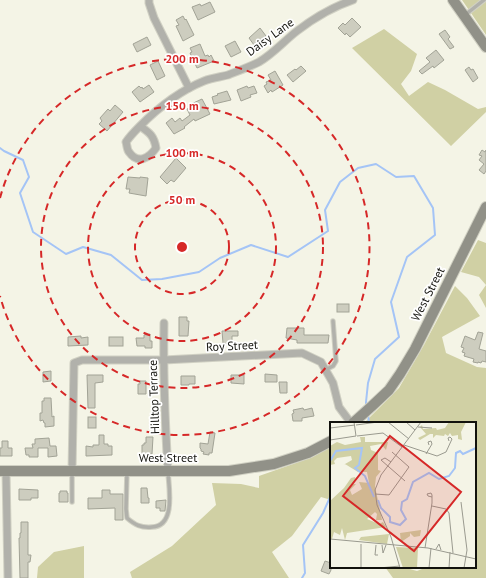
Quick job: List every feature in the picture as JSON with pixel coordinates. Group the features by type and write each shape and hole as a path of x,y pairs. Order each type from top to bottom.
{"main road":[{"path":"453,0 486,47"},
{"name":"West Street","path":"353,422 389,390 400,374 415,349 486,207"},
{"name":"West Street","path":"3,471 229,471 274,464 308,453 330,442"}],"street":[{"path":"149,0 154,18 189,88"},
{"name":"Daisy Lane","path":"140,126 155,140 156,148 144,159 135,157 128,151 126,142 130,135 148,117 173,97 206,81 228,75 258,62 320,15 340,4 353,0"},
{"name":"Hilltop Terrace","path":"164,323 164,403 168,471"},
{"name":"Roy Street","path":"72,471 74,364 82,360 164,360 302,353 321,362 333,383 339,407 351,422"},
{"path":"3,471 8,578"}],"lane":[{"path":"464,15 484,0"},
{"path":"325,370 333,366 336,361 333,321"},
{"path":"72,471 72,502"},
{"path":"128,471 126,508 127,518 134,524 145,528 158,527 164,522 170,510 168,471"}],"green space":[{"path":"462,0 486,0 486,35"},
{"path":"384,29 417,54 411,71 401,84 409,96 428,82 478,109 486,107 486,112 451,146 352,48"},
{"path":"478,240 486,243 486,285 479,277 461,272"},
{"path":"486,285 486,308 479,295"},
{"path":"455,286 467,298 480,316 442,337 446,353 477,367 486,368 486,578 393,578 386,568 406,568 417,571 424,568 476,568 476,422 365,422 399,388 424,345"},
{"path":"330,447 330,500 321,497 292,536 272,552 289,578 132,578 130,572 172,546 216,505 212,483 241,484 259,488 259,476 313,457"},
{"path":"84,546 84,578 37,578 38,567 54,552"}],"building":[{"path":"210,2 215,12 198,20 192,7 200,4 201,6"},
{"path":"183,16 194,35 183,41 176,26 179,25 176,20"},
{"path":"352,18 361,27 350,37 346,33 345,35 338,28 343,23 345,25"},
{"path":"260,28 266,36 254,45 249,38"},
{"path":"445,30 450,37 448,39 454,47 450,49 439,34"},
{"path":"147,37 151,45 137,52 133,44"},
{"path":"235,41 241,52 231,57 225,46"},
{"path":"200,44 205,56 208,55 209,57 211,55 214,61 197,68 190,53 192,52 190,48"},
{"path":"436,50 444,60 434,68 433,66 422,74 419,71 430,62 426,58"},
{"path":"158,61 165,76 157,80 150,65"},
{"path":"301,66 306,71 293,82 287,75"},
{"path":"469,67 471,70 473,69 478,78 473,82 465,70"},
{"path":"275,71 283,85 272,92 271,90 268,93 264,86 267,84 266,82 271,80 268,75"},
{"path":"149,85 154,92 140,102 132,92 139,86 143,89"},
{"path":"247,86 248,88 254,86 257,93 250,95 251,97 241,101 237,90"},
{"path":"227,91 231,100 214,104 212,97"},
{"path":"202,99 210,114 195,121 194,119 184,127 185,128 174,134 166,123 172,118 175,122 180,118 182,121 190,115 187,109 190,108 189,105"},
{"path":"115,105 123,112 107,131 99,124 102,121 100,118 108,109 110,111"},
{"path":"482,150 485,152 486,150 486,171 484,174 479,170 484,164 479,160 482,156 479,155"},
{"path":"176,158 186,168 174,182 171,180 167,184 160,177"},
{"path":"128,177 148,178 146,196 129,193 130,189 126,189"},
{"path":"337,304 349,304 349,312 337,312"},
{"path":"179,317 187,317 187,321 189,321 188,336 179,336"},
{"path":"287,328 304,328 304,335 329,335 328,343 297,343 297,340 286,338"},
{"path":"222,331 238,331 238,336 232,336 232,342 228,342 228,344 223,343"},
{"path":"478,332 483,333 479,349 486,351 486,362 482,361 481,363 473,362 474,359 464,356 465,353 462,352 464,348 461,347 465,336 475,340"},
{"path":"150,334 152,348 137,346 136,338 144,338 144,335"},
{"path":"81,336 81,338 88,337 88,345 68,346 68,337"},
{"path":"109,337 123,337 123,346 109,346"},
{"path":"51,371 51,381 43,382 43,372"},
{"path":"265,374 277,375 277,382 265,382"},
{"path":"87,375 103,375 103,382 95,383 95,408 88,408"},
{"path":"231,375 244,375 244,384 231,383"},
{"path":"181,376 195,376 195,384 181,385"},
{"path":"140,381 146,381 146,394 138,394 138,384 140,384"},
{"path":"279,382 287,382 287,393 280,393"},
{"path":"44,398 51,398 54,426 45,427 43,420 40,421 42,401 44,401"},
{"path":"303,408 304,410 312,408 314,416 302,418 302,421 293,421 293,410"},
{"path":"88,417 96,417 96,428 88,428"},
{"path":"210,432 215,433 212,453 209,453 209,455 203,454 204,452 201,451 200,443 208,444"},
{"path":"99,435 104,435 104,444 112,446 112,455 86,456 86,446 93,447 93,445 99,445"},
{"path":"146,437 153,437 152,454 142,454 142,445 146,443"},
{"path":"49,438 50,446 56,446 57,456 48,457 48,448 38,448 38,457 29,457 29,455 26,455 25,448 33,448 32,444 35,444 35,439"},
{"path":"2,441 8,441 8,448 12,448 12,456 0,456"},
{"path":"141,488 147,488 149,503 141,503"},
{"path":"19,489 38,490 38,498 31,498 31,500 19,500"},
{"path":"102,490 110,490 110,494 123,494 123,520 115,520 115,508 88,509 88,498 102,498"},
{"path":"60,491 67,491 68,502 59,502"},
{"path":"166,500 165,511 160,511 160,508 156,508 156,501"},
{"path":"21,522 28,522 28,555 31,555 30,562 28,562 28,578 20,578 19,538 21,533"},
{"path":"325,561 330,563 331,570 329,574 321,571"}],"waterway":[{"path":"0,148 23,160 29,177 20,193 33,232 66,254 83,247 111,255 142,280 162,279 199,272 220,258 251,245 288,257 328,231 325,210 340,182 358,168 376,164 396,177 414,176 433,208 435,235 407,257 391,302 399,337 375,359 368,383 366,405"},
{"path":"368,414 369,422"},
{"path":"302,578 305,573 303,545 323,513 330,497"}]}
